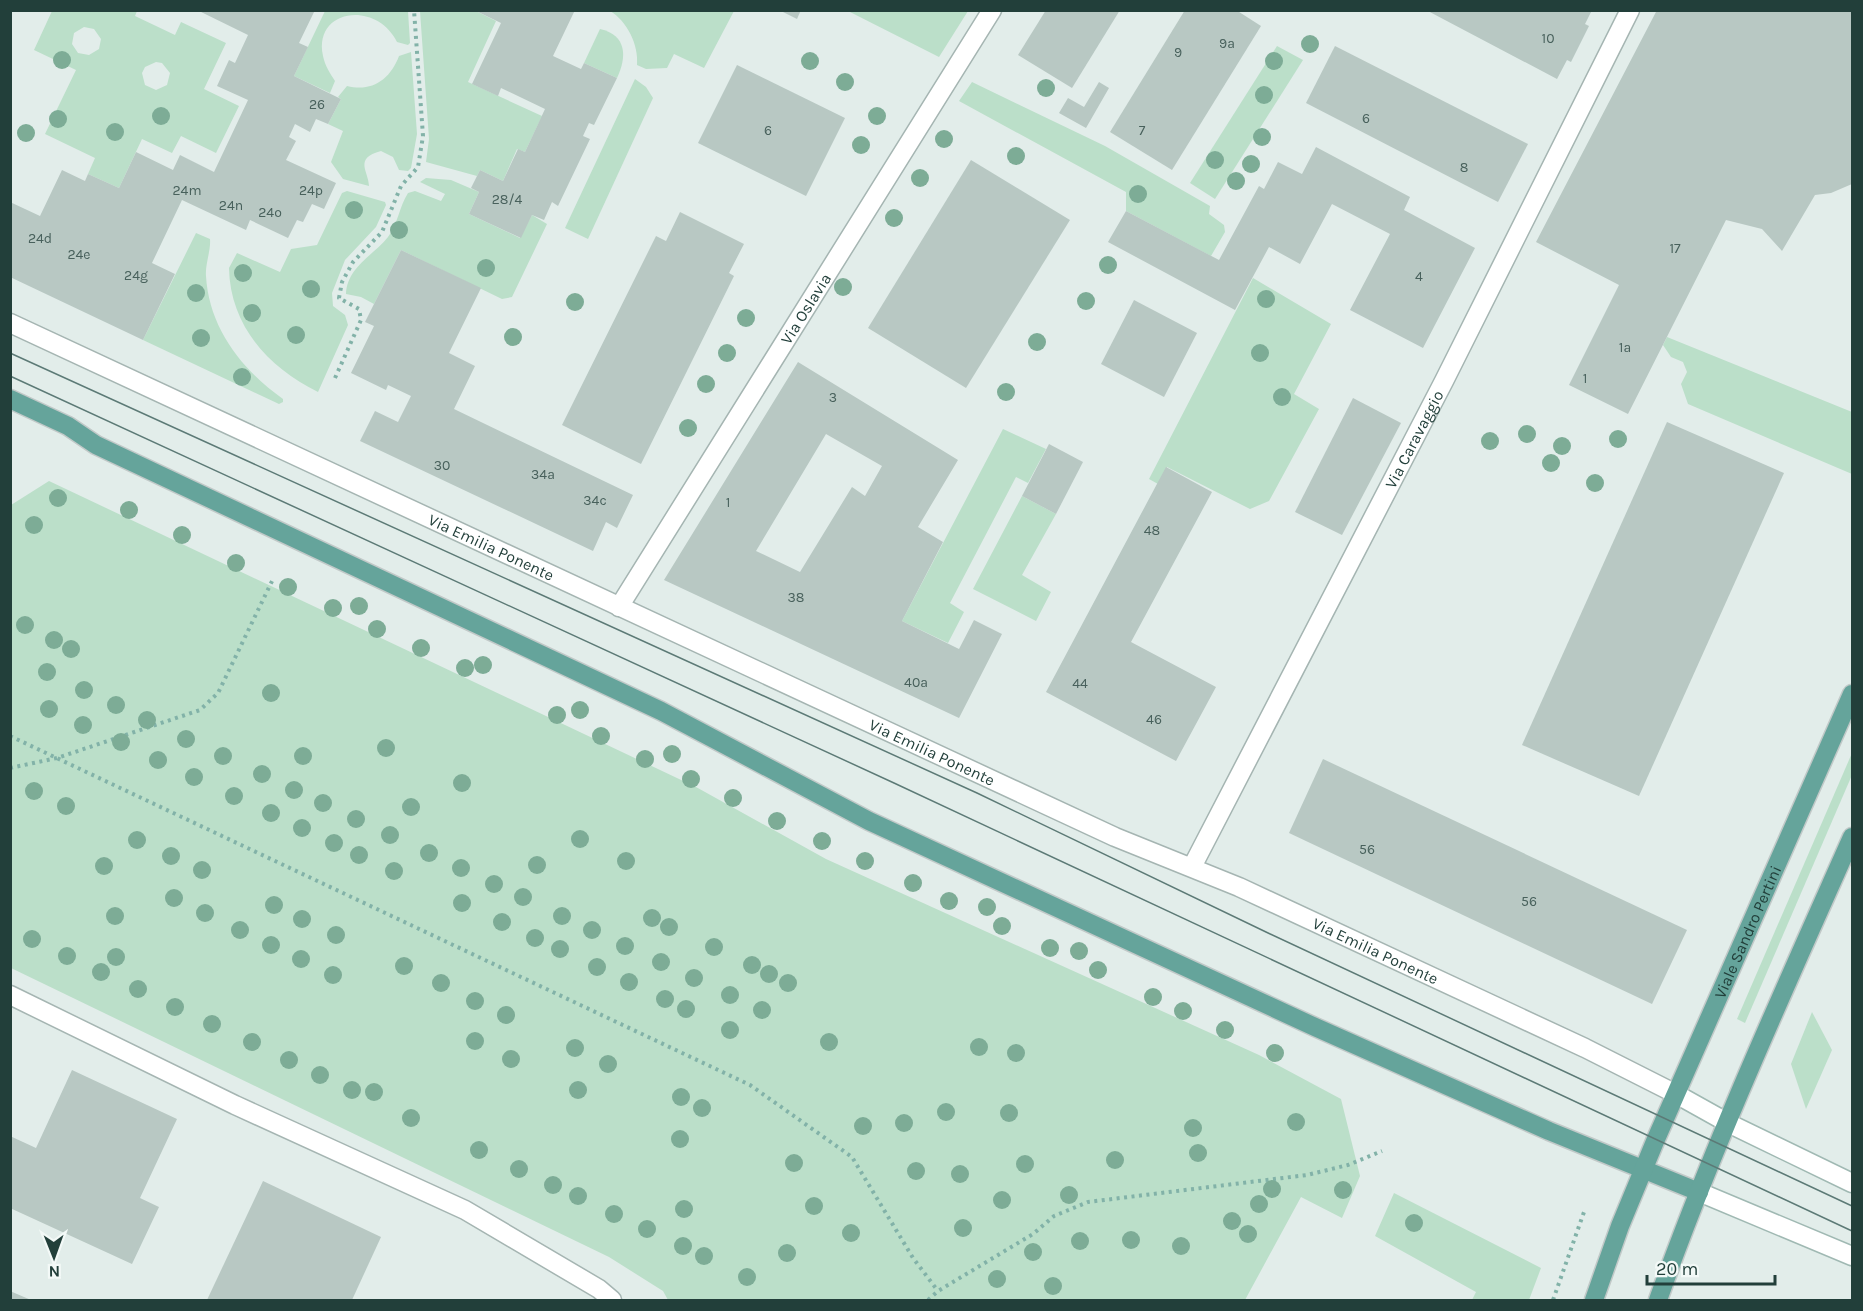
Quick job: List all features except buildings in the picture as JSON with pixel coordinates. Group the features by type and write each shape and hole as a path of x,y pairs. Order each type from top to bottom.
{"main road":[{"path":"10,399 68,426 96,445 661,711 869,821 1336,1037 1699,1192"},
{"name":"Viale Sandro Pertini","path":"1594,1300 1643,1170 1852,694"},
{"path":"1658,1300 1756,1052 1852,837"}],"street":[{"name":"Via Oslavia","path":"619,607 992,10"},
{"name":"Via Caravaggio","path":"1192,867 1444,381 1630,10"},
{"name":"Via Emilia Ponente","path":"10,323 1115,837 1192,867 1585,1048 1728,1123 1852,1183"},
{"path":"10,996 235,1105 465,1210 599,1289 612,1300"},
{"path":"1699,1192 1852,1256"}],"path":[{"path":"334,378 361,320 359,309 339,298 342,282 359,254 382,232 398,193 415,174 421,156 423,136 414,10"},
{"path":"10,768 57,758 200,710 218,693 274,577"},
{"path":"10,736 750,1085 852,1157 913,1258 938,1291"},
{"path":"928,1300 938,1291 1033,1234 1054,1216 1088,1202 1307,1175 1348,1165 1382,1151"},
{"path":"1553,1300 1584,1212"}],"green space":[{"path":"474,10 496,21 468,82 542,116 525,152 517,149 503,181 480,170 477,176 426,162 429,139 420,11"},
{"path":"52,11 137,11 135,16 175,35 181,22 226,43 204,89 239,106 216,153 181,136 172,153 142,139 119,188 88,174 95,158 45,134 76,70 34,50","holes":["84,27 94,29 101,39 99,49 89,55 78,53 72,44 74,33","156,62 162,63 170,73 167,85 156,90 145,85 142,73 145,67"]},
{"path":"325,11 408,11 410,43 408,45 397,42 387,29 375,20 362,16 348,16 336,20 327,28 322,40 324,60 335,81 330,93 294,76"},
{"path":"610,11 734,11 704,68 674,54 667,68 646,69 637,65 634,42 627,27"},
{"path":"848,11 968,11 939,57"},
{"path":"600,29 609,32 620,42 623,55 617,78 584,63"},
{"path":"1277,46 1303,60 1215,199 1190,183"},
{"path":"411,52 417,134 411,168 408,171 399,170 393,157 381,151 367,157 365,161 369,186 343,179 331,162 343,131 328,124 341,99 338,97 347,86 364,87 379,82 391,72 399,56"},
{"path":"635,79 646,87 653,98 588,239 565,228"},
{"path":"972,82 1105,146 1210,206 1209,214 1224,225 1225,232 1211,256 1126,211 1126,192 959,101"},
{"path":"426,178 451,180 479,192 469,214 520,238 532,215 547,224 512,297 502,299 401,250 374,304 361,297 346,294 351,276 356,269 388,237 408,193 415,191 441,201 445,194 420,182"},
{"path":"347,191 385,202 386,205 376,227 345,260 332,293 333,306 345,315 348,325 318,392 284,371 256,343 236,308 229,268 237,253 280,272 291,249 317,245 342,193"},
{"path":"196,233 210,239 206,267 208,295 221,330 241,361 268,388 283,399 283,402 279,404 143,340"},
{"path":"1253,278 1331,324 1294,394 1319,409 1269,501 1250,509 1167,467 1158,484 1149,479"},
{"path":"1667,337 1852,412 1852,474 1688,404 1681,384 1687,372 1683,362 1671,357 1663,345"},
{"path":"1003,429 1046,449 1028,483 1016,477 950,603 964,612 948,643 902,621"},
{"path":"49,481 696,787 826,859 1259,1055 1341,1099 1360,1176 1342,1218 1301,1197 1245,1300 668,1300 663,1291 609,1257 11,968 11,505"},
{"path":"1022,496 1056,514 1022,575 1051,592 1036,621 973,589"},
{"path":"1852,753 1852,775 1745,1023 1737,1019"},
{"path":"1812,1012 1832,1050 1806,1109 1791,1064"},
{"path":"1394,1193 1541,1268 1529,1300 1472,1300 1476,1292 1375,1236"}],"tram line":[{"path":"10,353 977,793 1266,932 1852,1206"},
{"path":"10,376 894,783 1852,1231"}]}
